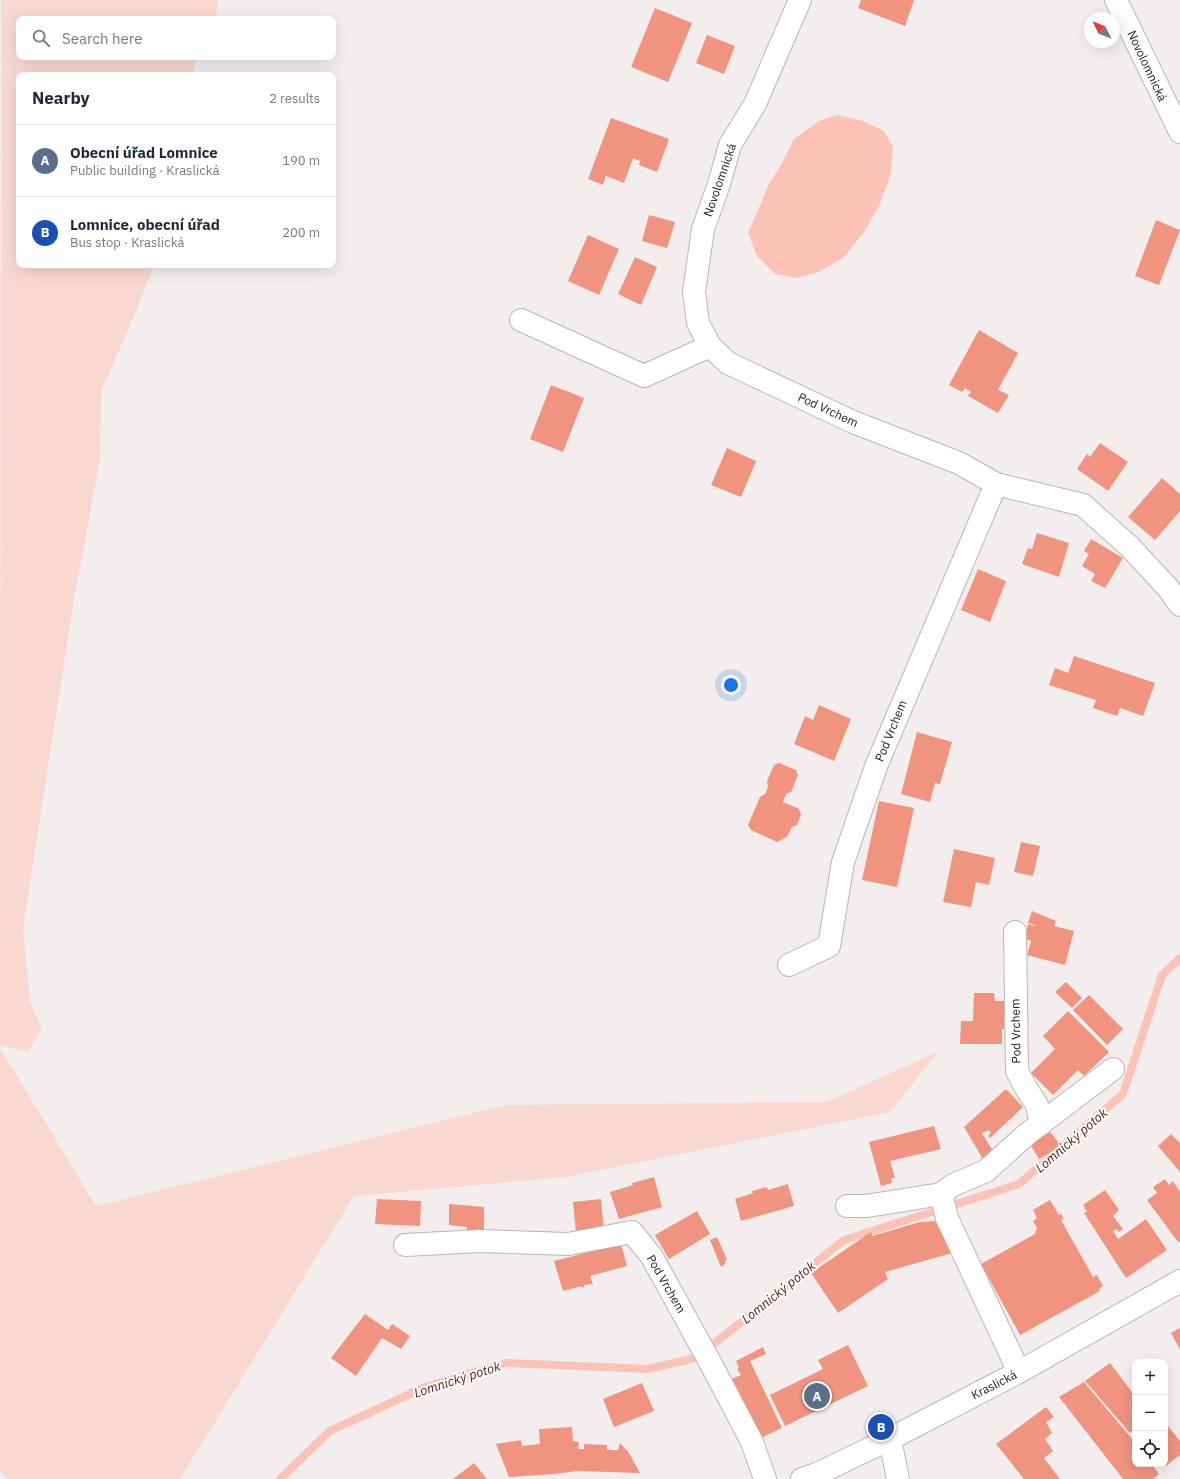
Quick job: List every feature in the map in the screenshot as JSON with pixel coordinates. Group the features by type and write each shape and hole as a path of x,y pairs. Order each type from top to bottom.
{"street":[{"name":"Novolomnická","path":"710,346 698,323 694,292 703,229 719,184 730,145 755,104 800,0"},
{"name":"Novolomnická","path":"1116,0 1180,132"},
{"path":"521,320 644,376 710,346"},
{"name":"Pod Vrchem","path":"710,346 728,363 853,422 958,463 996,484 1083,505 1130,547 1168,588 1180,605"},
{"name":"Pod Vrchem","path":"789,965 829,946 843,862 878,764 996,484"},
{"name":"Pod Vrchem","path":"1015,932 1017,1071 1037,1105 1041,1124"},
{"path":"847,1206 872,1205 941,1194 953,1185 986,1171 1027,1134 1113,1069"},
{"path":"941,1194 947,1218 1019,1372"},
{"name":"Pod Vrchem","path":"404,1245 480,1241 568,1244 632,1232 652,1257 711,1364 752,1442 765,1479"},
{"name":"Kraslická","path":"802,1479 820,1473 890,1439 1019,1372 1180,1281"},
{"path":"890,1439 898,1479"}],"shaded area":[{"path":"1,0 218,0 216,16 16,16 16,60 196,60 194,72 16,72 16,268 153,268 101,392 100,459 73,605 23,928 30,1002 42,1029 28,1052 0,1045"},
{"path":"837,115 863,121 884,131 893,147 891,173 879,206 864,232 843,258 819,272 796,278 775,274 757,256 748,233 769,184 794,139 819,121"},
{"path":"0,1048 96,1206 506,1105 827,1102 939,1051 890,1112 565,1177 354,1196 180,1479 7,1479 0,1471"}],"building":[{"path":"861,0 914,0 905,26 858,8"},
{"path":"655,8 692,23 668,82 631,67"},
{"path":"707,35 735,46 724,74 696,63"},
{"path":"611,118 669,139 657,172 639,165 640,161 633,158 624,183 606,176 603,185 588,179"},
{"path":"649,215 675,222 667,248 642,241"},
{"path":"1156,220 1180,230 1159,285 1135,276"},
{"path":"588,235 619,249 599,295 568,281"},
{"path":"635,257 657,267 641,305 618,294"},
{"path":"979,330 1018,353 998,390 1009,395 998,413 968,396 971,392 965,388 962,392 949,385"},
{"path":"551,385 584,398 563,452 530,439"},
{"path":"1100,443 1128,462 1108,491 1077,469 1087,454 1090,457"},
{"path":"727,448 756,461 741,497 711,485"},
{"path":"1162,478 1180,494 1180,511 1155,540 1128,517"},
{"path":"1037,533 1069,543 1059,577 1022,564 1028,548 1032,549"},
{"path":"1091,539 1123,558 1105,588 1091,581 1095,574 1082,566 1089,554 1084,551"},
{"path":"978,569 1006,581 990,622 961,610"},
{"path":"1074,656 1155,683 1143,716 1120,708 1117,716 1093,708 1096,700 1049,685 1055,668 1068,673"},
{"path":"819,705 851,719 834,761 794,744 805,716 813,720"},
{"path":"917,732 952,742 940,784 935,783 930,802 901,794"},
{"path":"779,763 796,770 798,775 791,792 786,794 783,802 799,809 801,815 797,825 792,827 787,837 777,842 751,830 748,825 760,797 765,794 768,787 767,781 774,765"},
{"path":"879,801 914,808 897,887 862,880"},
{"path":"1021,842 1040,846 1033,876 1014,872"},
{"path":"954,849 995,858 989,885 976,882 971,907 943,902"},
{"path":"1032,911 1056,921 1054,926 1074,931 1065,965 1027,955 1031,941 1025,939 1028,924 1035,926 1028,923"},
{"path":"1066,982 1082,998 1072,1008 1055,992"},
{"path":"974,993 994,993 995,1001 1004,1001 1004,1029 1002,1029 1002,1044 960,1044 961,1021 973,1021"},
{"path":"1089,995 1123,1029 1107,1045 1073,1010"},
{"path":"1068,1011 1109,1052 1084,1076 1078,1070 1053,1095 1031,1073 1055,1049 1043,1036"},
{"path":"1006,1089 1023,1107 990,1138 988,1135 991,1133 989,1130 982,1133 994,1153 984,1161 964,1127"},
{"path":"934,1126 941,1149 890,1161 895,1178 891,1178 892,1183 881,1186 869,1142"},
{"path":"1048,1129 1061,1146 1039,1159 1030,1144"},
{"path":"1171,1134 1180,1143 1180,1172 1158,1146"},
{"path":"654,1177 662,1207 619,1219 610,1192 633,1185 632,1183"},
{"path":"1165,1179 1169,1185 1173,1181 1180,1192 1180,1241 1178,1242 1147,1200 1157,1193 1153,1187"},
{"path":"788,1184 794,1206 741,1221 735,1199 753,1193 752,1191 767,1187 768,1190"},
{"path":"1105,1190 1119,1210 1113,1216 1123,1229 1119,1232 1117,1229 1113,1231 1118,1239 1146,1219 1167,1250 1126,1278 1084,1213 1087,1212 1083,1205"},
{"path":"377,1199 421,1201 420,1226 375,1224"},
{"path":"601,1199 604,1231 576,1233 573,1202"},
{"path":"1050,1200 1059,1215 1061,1214 1064,1219 1061,1220 1093,1277 1097,1275 1103,1286 1099,1289 1100,1291 1020,1335 981,1264 1035,1234 1037,1228 1033,1221 1037,1218 1033,1210"},
{"path":"449,1204 484,1207 484,1232 467,1232 467,1227 449,1225"},
{"path":"697,1211 710,1234 669,1259 655,1235"},
{"path":"935,1221 952,1253 885,1272 888,1279 838,1313 811,1273 871,1232 872,1236 920,1222"},
{"path":"717,1237 727,1260 721,1267 710,1240"},
{"path":"621,1244 627,1266 590,1276 593,1284 584,1285 582,1288 582,1286 563,1291 554,1261"},
{"path":"365,1314 388,1330 392,1324 410,1336 401,1349 382,1338 356,1376 331,1358"},
{"path":"1180,1328 1180,1350 1171,1333"},
{"path":"848,1345 868,1386 785,1426 770,1395 823,1369 818,1360"},
{"path":"763,1347 766,1354 750,1361 782,1428 761,1438 730,1380 741,1375 737,1369 739,1368 736,1361"},
{"path":"1110,1363 1132,1392 1132,1431 1130,1433 1085,1381"},
{"path":"1084,1382 1132,1439 1132,1467 1153,1467 1159,1474 1153,1479 1123,1479 1059,1397"},
{"path":"642,1383 654,1411 614,1427 603,1399"},
{"path":"1046,1407 1054,1417 1046,1422 1052,1433 1045,1439 1053,1451 1044,1458 1060,1479 1024,1479 996,1444"},
{"path":"1168,1426 1180,1441 1180,1455 1168,1464"},
{"path":"572,1427 573,1441 579,1442 578,1449 584,1449 584,1444 607,1445 607,1450 618,1450 620,1443 629,1453 640,1473 577,1471 509,1477 496,1444 521,1440 522,1446 540,1444 539,1429"},
{"path":"474,1463 487,1479 453,1479"}],"waterway":[{"name":"Lomnický potok","path":"280,1479 330,1431 425,1387 506,1363 648,1369 696,1358 844,1240 1019,1184 1123,1094 1162,975 1180,958"}],"place":[{"name":"Obecní úřad Lomnice","path":"817,1396"},
{"name":"Lomnice, obecní úřad","path":"881,1427"}]}
